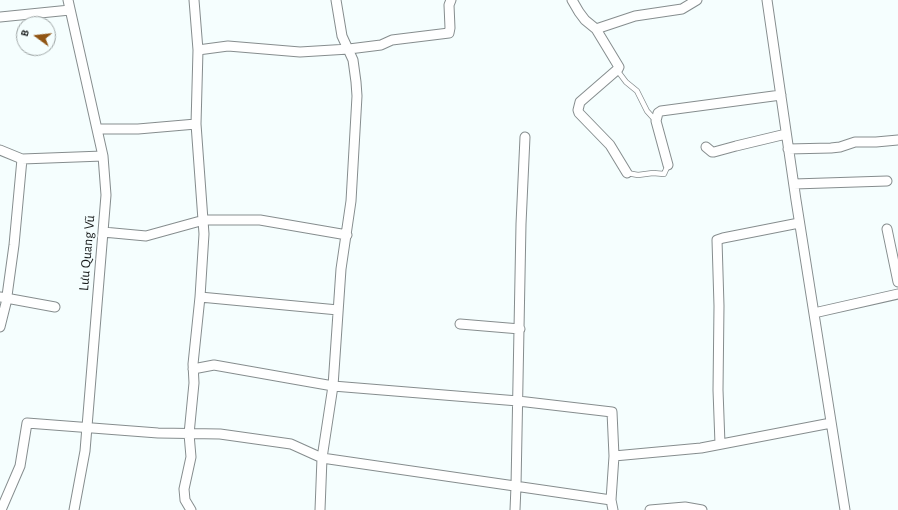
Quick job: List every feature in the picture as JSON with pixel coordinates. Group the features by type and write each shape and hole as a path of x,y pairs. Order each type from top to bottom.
{"street":[{"name":"Lưu Quang Vũ","path":"68,0 103,156 106,195 85,451 74,510"},
{"path":"191,510 184,495 191,457 189,434 194,383 193,369 203,260 204,220 196,124 198,50 194,0"},
{"path":"320,510 322,458 333,386 341,269 347,235 354,161 356,96 355,73 349,49 342,36 336,0"},
{"path":"198,50 228,46 300,52 349,49 381,45 392,40 449,33 449,5 452,0"},
{"path":"572,0 585,20 596,29 618,66 617,70 580,102 578,110 610,144 627,173"},
{"path":"596,29 635,16 682,9 697,0"},
{"path":"767,0 799,223 845,510"},
{"path":"0,17 70,10"},
{"path":"668,165 656,121 658,113 665,110 780,95"},
{"path":"97,129 138,129 196,124"},
{"path":"706,147 714,152 786,134"},
{"path":"515,510 520,329 521,224 525,138"},
{"path":"788,149 831,148 840,147 855,142 898,140"},
{"path":"0,150 22,159 103,156"},
{"path":"0,327 14,245 22,159"},
{"path":"794,184 887,182"},
{"path":"103,232 146,236 204,220 260,220 347,235"},
{"path":"720,444 718,390 719,306 717,240 799,223"},
{"path":"886,229 898,282"},
{"path":"814,313 898,294"},
{"path":"200,297 338,310"},
{"path":"4,298 54,307"},
{"path":"460,324 520,329"},
{"path":"193,369 214,365 333,386 518,401 612,412 614,456 611,500 613,510"},
{"path":"1,510 20,466 27,423 158,433 220,434 291,444 322,458 611,500"},
{"path":"614,456 701,448 831,423"},
{"path":"650,510 685,507 702,510"}],"lane":[{"path":"617,70 626,82 637,92 647,111 656,121"},
{"path":"627,173 638,175 653,173 664,174 668,165"}]}
